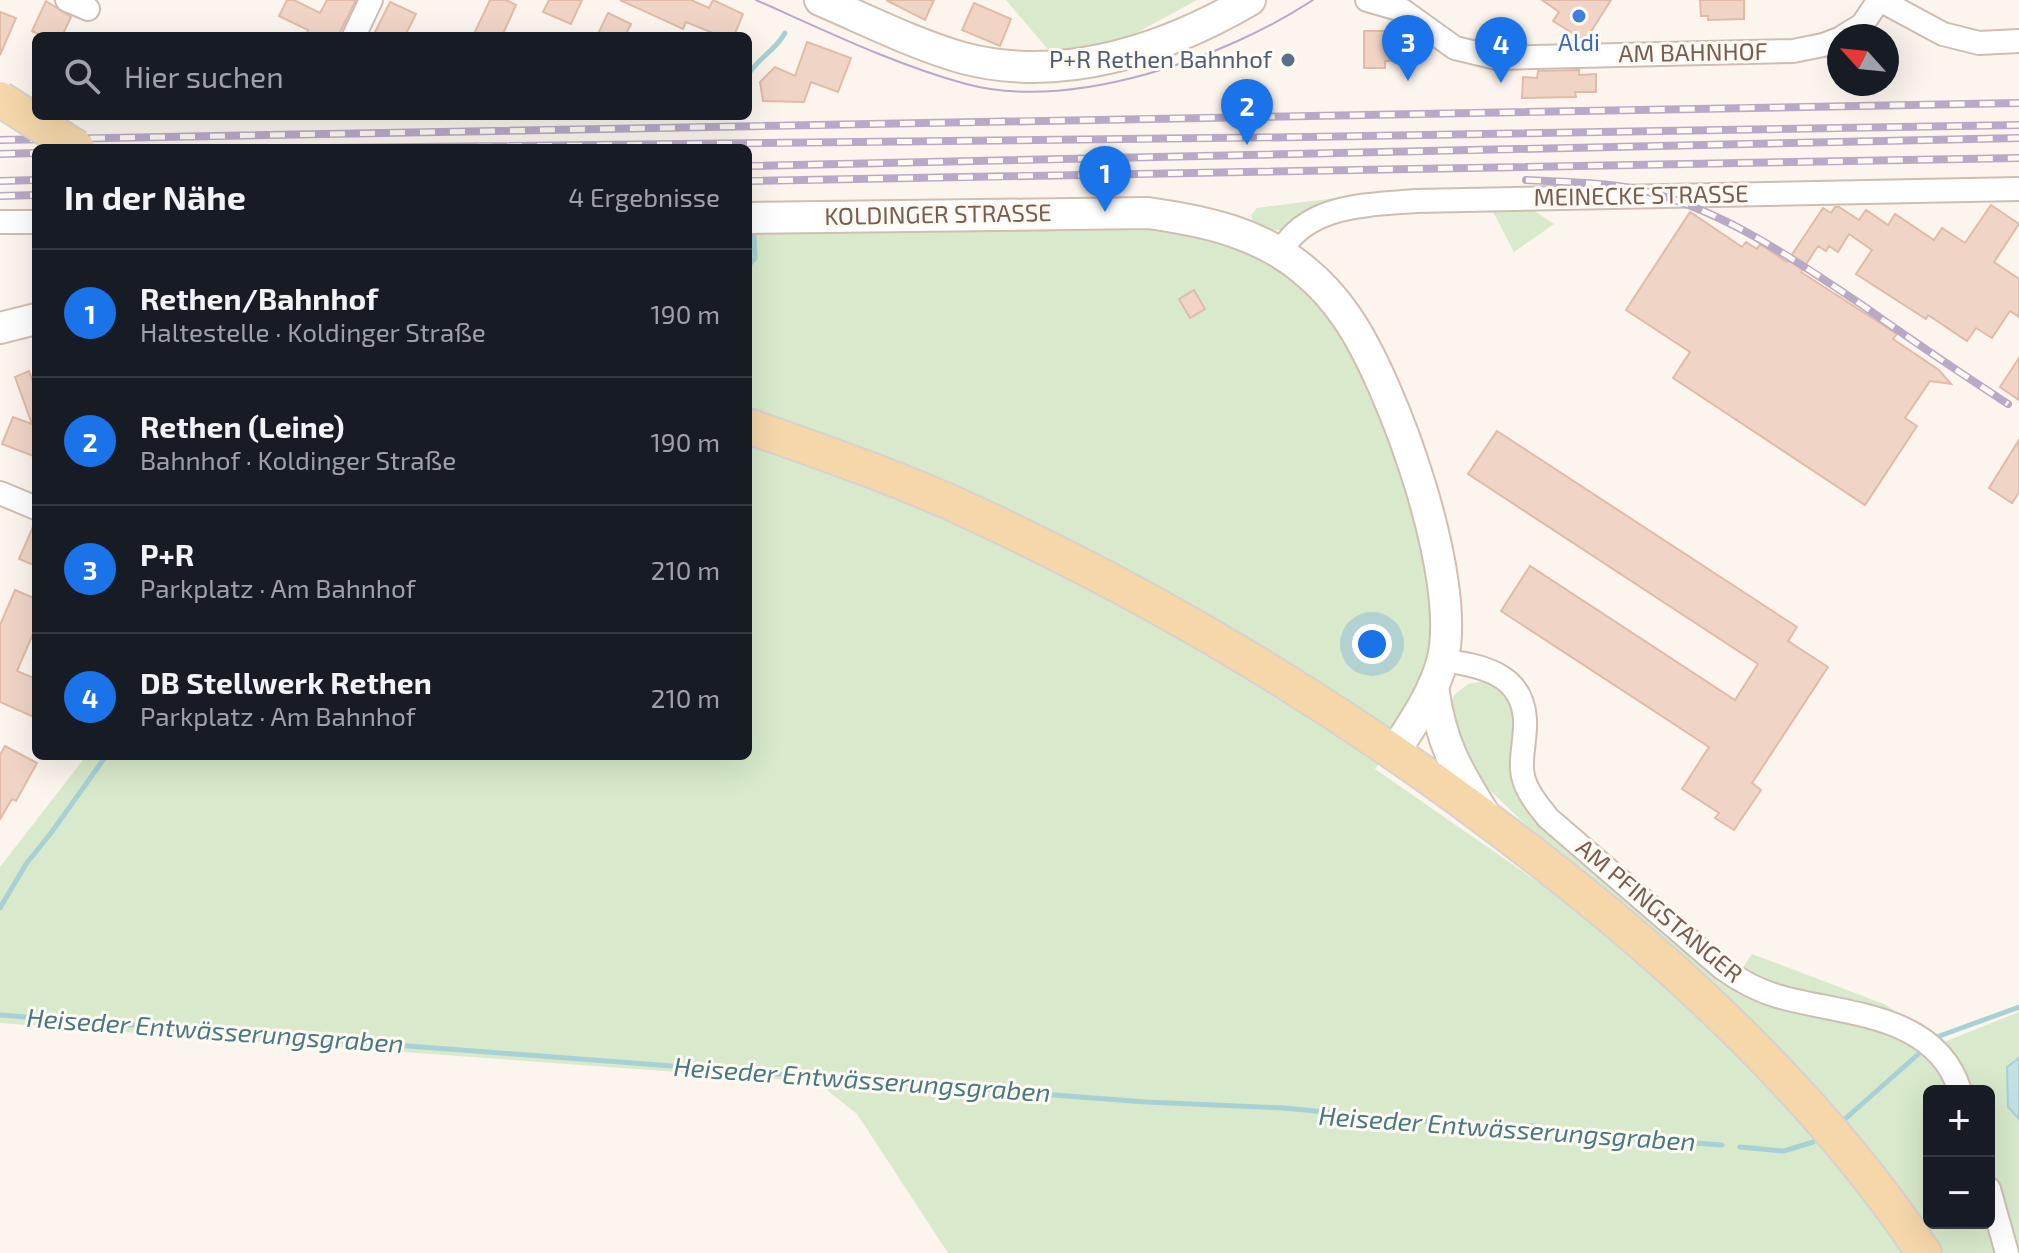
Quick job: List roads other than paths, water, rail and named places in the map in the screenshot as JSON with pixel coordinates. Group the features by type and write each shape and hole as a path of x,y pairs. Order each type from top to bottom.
{"main road":[{"path":"0,99 32,119"},
{"path":"33,120 71,144"},
{"path":"752,428 963,508 1060,554 1290,683 1394,753 1487,819 1621,924 1717,1011 1824,1125 1922,1250"}],"street":[{"path":"67,0 88,9"},
{"path":"356,32 371,0"},
{"path":"820,0 924,45 963,58 995,64 1058,68 1147,47 1250,0"},
{"name":"AM BAHNHOF","path":"1367,0 1402,10 1455,48 1497,58 1793,51 1827,43"},
{"path":"1880,0 1943,34 1979,43 2019,41"},
{"name":"AM BAHNHOF","path":"1863,24 1880,0"},
{"name":"MEINECKE STRASSE","path":"1280,253 1285,242 1308,223 1346,207 1416,201 2019,189"},
{"name":"KOLDINGER STRASSE","path":"752,218 1148,213 1218,226 1249,236 1305,270 1347,316 1389,396 1420,482 1444,589 1447,632 1438,674 1394,753"},
{"path":"0,222 32,222"},
{"path":"0,328 32,320"},
{"path":"0,493 32,506"},
{"name":"AM PFINGSTANGER","path":"1438,674 1479,666 1508,681 1521,695 1525,720 1522,771 1530,795 1548,818 1722,968 1747,985 1776,996 1882,1020 1905,1029 1938,1051 1954,1071 1958,1085"},
{"path":"1438,674 1439,724 1455,766 1487,819"},
{"path":"1995,1210 2007,1253"}],"water":[{"path":"2019,1058 2019,1119 2008,1107 2007,1067"}],"waterway":[{"path":"752,70 785,33"},
{"path":"752,261 755,258 754,233"},
{"path":"0,908 26,864 103,760"},
{"name":"Heiseder Entwässerungsgraben","path":"1934,1038 2019,1007"},
{"name":"Heiseder Entwässerungsgraben","path":"0,1015 1146,1102 1284,1108 1484,1127 1534,1126 1569,1134 1722,1145"},
{"name":"Heiseder Entwässerungsgraben","path":"1845,1119 1923,1050"},
{"name":"Heiseder Entwässerungsgraben","path":"1740,1147 1784,1151 1813,1142"}],"tram line":[{"path":"756,0 912,67 966,84 1008,91 1053,91 1146,74 1237,42 1313,0"}],"railway":[{"path":"0,140 2019,103"},
{"path":"683,144 2019,125"},
{"path":"752,166 2019,138"},
{"path":"0,154 32,153"},
{"path":"752,181 2019,158"},
{"path":"0,181 32,180"},
{"path":"1526,180 1636,189 1667,197 1726,221 1809,270 2008,404"},
{"path":"0,196 32,195"}],"place":[{"name":"Aldi","path":"1579,16"},
{"name":"P+R Rethen Bahnhof","path":"1288,60"},
{"name":"P+R","path":"1408,81"},
{"name":"DB Stellwerk Rethen","path":"1501,83"},
{"name":"Rethen (Leine)","path":"1247,145"},
{"name":"Rethen/Bahnhof","path":"1105,212"}]}
